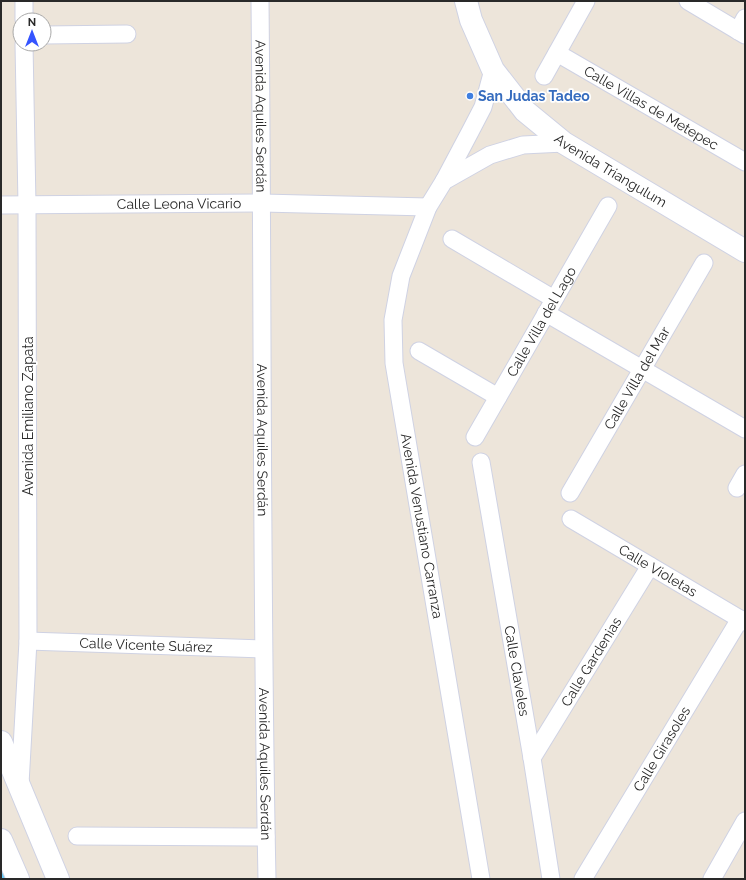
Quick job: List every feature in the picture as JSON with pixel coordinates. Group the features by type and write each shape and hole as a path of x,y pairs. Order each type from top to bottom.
{"main road":[{"path":"466,1 471,20 493,70"},
{"name":"Avenida Triangulum","path":"493,70 525,111 564,143 743,244"},
{"path":"1,742 58,879"},
{"path":"1,840 18,879"}],"street":[{"path":"24,1 24,12"},
{"name":"Avenida Aquiles Serdán","path":"260,1 267,879"},
{"path":"544,76 586,1"},
{"path":"688,1 743,28"},
{"path":"52,35 127,34"},
{"name":"Avenida Emiliano Zapata","path":"20,788 28,641 27,205 24,52"},
{"name":"Calle Villas de Metepec","path":"557,53 745,162"},
{"name":"Avenida Venustiano Carranza","path":"481,879 394,362 393,320 401,276 428,207 444,181 483,107 493,70"},
{"name":"Avenida Venustiano Carranza","path":"444,181 490,155 523,145 564,143"},
{"name":"Calle Leona Vicario","path":"1,205 262,203 428,207"},
{"name":"Calle Villa del Lago","path":"475,437 608,206"},
{"path":"452,239 642,369 743,424"},
{"name":"Calle Villa del Mar","path":"570,493 704,263"},
{"path":"419,351 498,397"},
{"name":"Calle Claveles","path":"481,462 532,758 551,879"},
{"name":"Calle Violetas","path":"572,519 743,620"},
{"name":"Calle Gardenias","path":"532,758 650,566"},
{"name":"Calle Girasoles","path":"583,879 743,620"},
{"name":"Calle Vicente Suárez","path":"28,641 264,649"},
{"path":"712,879 745,821"},
{"path":"77,836 266,837"}],"waterway":[{"path":"3,866 3,879"}],"place":[{"name":"San Judas Tadeo","path":"470,96"}]}
